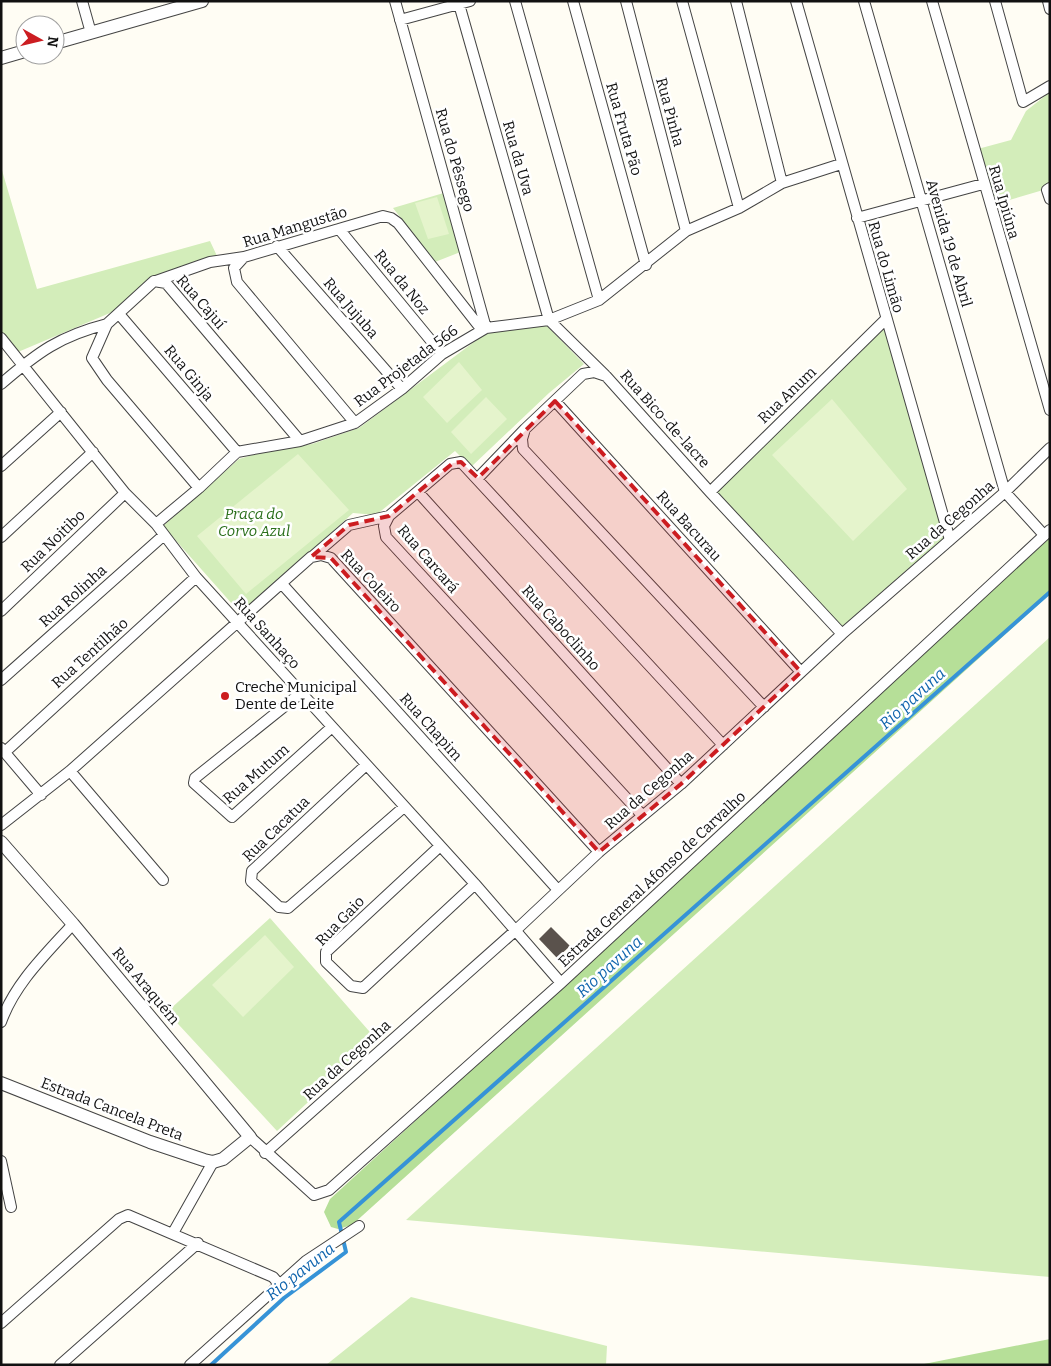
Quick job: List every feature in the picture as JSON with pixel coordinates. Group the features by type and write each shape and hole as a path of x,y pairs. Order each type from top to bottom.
{"street":[{"path":"82,1 90,33"},
{"path":"65,40 202,1"},
{"name":"Rua do Pêssego","path":"395,1 484,329"},
{"path":"400,20 470,1"},
{"path":"514,1 599,300"},
{"name":"Rua Fruta Pão","path":"573,1 646,265"},
{"name":"Rua Pinha","path":"626,1 686,231"},
{"path":"682,1 740,208"},
{"path":"736,1 782,183"},
{"name":"Rua do Limão","path":"796,1 841,164 950,540"},
{"name":"Avenida 19 de Abril","path":"864,1 1005,492"},
{"name":"Rua Ipiúna","path":"932,1 983,184 1050,410"},
{"path":"994,1 1023,102 1050,86"},
{"path":"1048,1 1050,9"},
{"name":"Rua da Uva","path":"459,4 549,320"},
{"path":"1,58 15,54"},
{"name":"Rua Projetada 566","path":"236,452 300,441 355,423 402,389 442,354 484,329 549,320 599,300 646,265 686,231 740,208 782,183 841,164"},
{"path":"857,218 983,184"},
{"path":"1050,188 1047,190 1050,199"},
{"name":"Rua Mangustão","path":"355,423 237,282 234,268 244,256 383,216 391,218 398,223 484,329"},
{"name":"Rua da Noz","path":"339,229 442,354"},
{"name":"Rua Jujuba","path":"277,246 402,389"},
{"path":"154,281 210,262 244,256"},
{"name":"Rua Cajuí","path":"199,488 106,380 94,363 93,354 107,324 154,281 166,283 300,441"},
{"name":"Rua Ginja","path":"119,314 236,452"},
{"path":"549,320 606,376"},
{"name":"Rua Anum","path":"710,492 886,320"},
{"path":"1,384 47,347 67,336 107,324"},
{"name":"Rua Sanhaço","path":"1,338 125,493 156,524 196,577 239,622 404,808 475,884 561,983"},
{"name":"Rua Bico-de-lacre","path":"478,478 583,374 594,372 606,376 710,492 842,634"},
{"name":"Rua Bacurau","path":"556,401 801,672"},
{"path":"1,466 61,412"},
{"path":"526,429 522,439 524,449 764,706"},
{"name":"Rua da Cegonha","path":"265,1153 516,930 599,852 680,784 842,634 1005,492 1050,448"},
{"path":"1,537 93,452"},
{"path":"156,524 199,488 236,452"},
{"name":"Rua Carcará","path":"642,815 386,538 384,526 389,516 450,464 461,462 478,478 723,744"},
{"name":"Rua Caboclinho","path":"418,492 680,784"},
{"path":"1005,492 1047,533"},
{"name":"Rua Noitibo","path":"1,611 125,493"},
{"path":"1,825 70,771 349,525 389,516"},
{"name":"Estrada General Afonso de Carvalho","path":"265,1153 314,1195 329,1190 561,983 1047,533"},
{"name":"Rua Rolinha","path":"1,680 164,535"},
{"name":"Rua Coleiro","path":"312,557 321,554 331,558 599,852"},
{"name":"Rua Tentilhão","path":"3,750 196,577"},
{"name":"Rua Chapim","path":"282,584 558,890"},
{"name":"Rua Mutum","path":"301,693 195,778 194,783 232,817 332,728"},
{"path":"3,750 41,795"},
{"name":"Rua Cacatua","path":"366,765 252,871 250,880 280,907 288,908 404,808"},
{"path":"70,771 163,880"},
{"name":"Rua Araquém","path":"1,842 73,924 265,1153"},
{"name":"Rua Gaio","path":"440,847 326,952 326,962 351,986 363,988 475,884"},
{"path":"1,1022 6,1008 22,981 73,924"},
{"name":"Estrada Cancela Preta","path":"1,1083 150,1142 213,1162"},
{"path":"173,1233 213,1162 223,1159 250,1137"},
{"path":"1,1161 12,1207"},
{"path":"1,1323 119,1219 134,1216 273,1277 279,1284"},
{"path":"190,1365 306,1261 359,1226"},
{"path":"60,1365 198,1243"}],"highlighted area":[{"path":"555,401 801,672 681,784 599,852 331,558 311,557 349,525 389,516 453,463 461,462 478,478"}],"green space":[{"path":"1050,92 1050,188 989,206 974,150 1011,140 1026,111"},
{"path":"1,167 37,289 210,241 217,256 156,277 117,310 18,352 1,331"},
{"path":"447,192 463,251 435,262 393,208"},
{"path":"437,197 449,234 428,239 415,203"},
{"name":"Praça do Corvo Azul","path":"546,325 584,364 549,393 471,467 455,451 376,515 353,513 241,614 163,526 239,459 259,453 312,444 359,428 482,336 491,332"},
{"path":"885,326 947,538 841,630 713,492"},
{"path":"459,362 482,390 447,423 423,397"},
{"path":"486,397 507,419 471,454 451,432"},
{"path":"832,399 907,489 853,541 772,455"},
{"path":"298,454 349,510 246,594 197,536"},
{"path":"1050,537 1050,594 352,1225 338,1229 331,1227 324,1212 330,1199"},
{"path":"1050,637 1050,1277 406,1220"},
{"path":"270,918 376,1039 277,1131 167,1012"},
{"path":"265,935 294,967 243,1017 212,985"},
{"path":"411,1297 607,1346 606,1365 326,1365"},
{"path":"1050,1339 1050,1365 919,1365"}],"building":[{"path":"551,927 570,946 557,958 539,939"}],"waterway":[{"name":"Rio pavuna","path":"211,1365 284,1298 346,1252 339,1222 1050,592"}],"place":[{"name":"Creche Municipal Dente de Leite","path":"225,696"}]}
